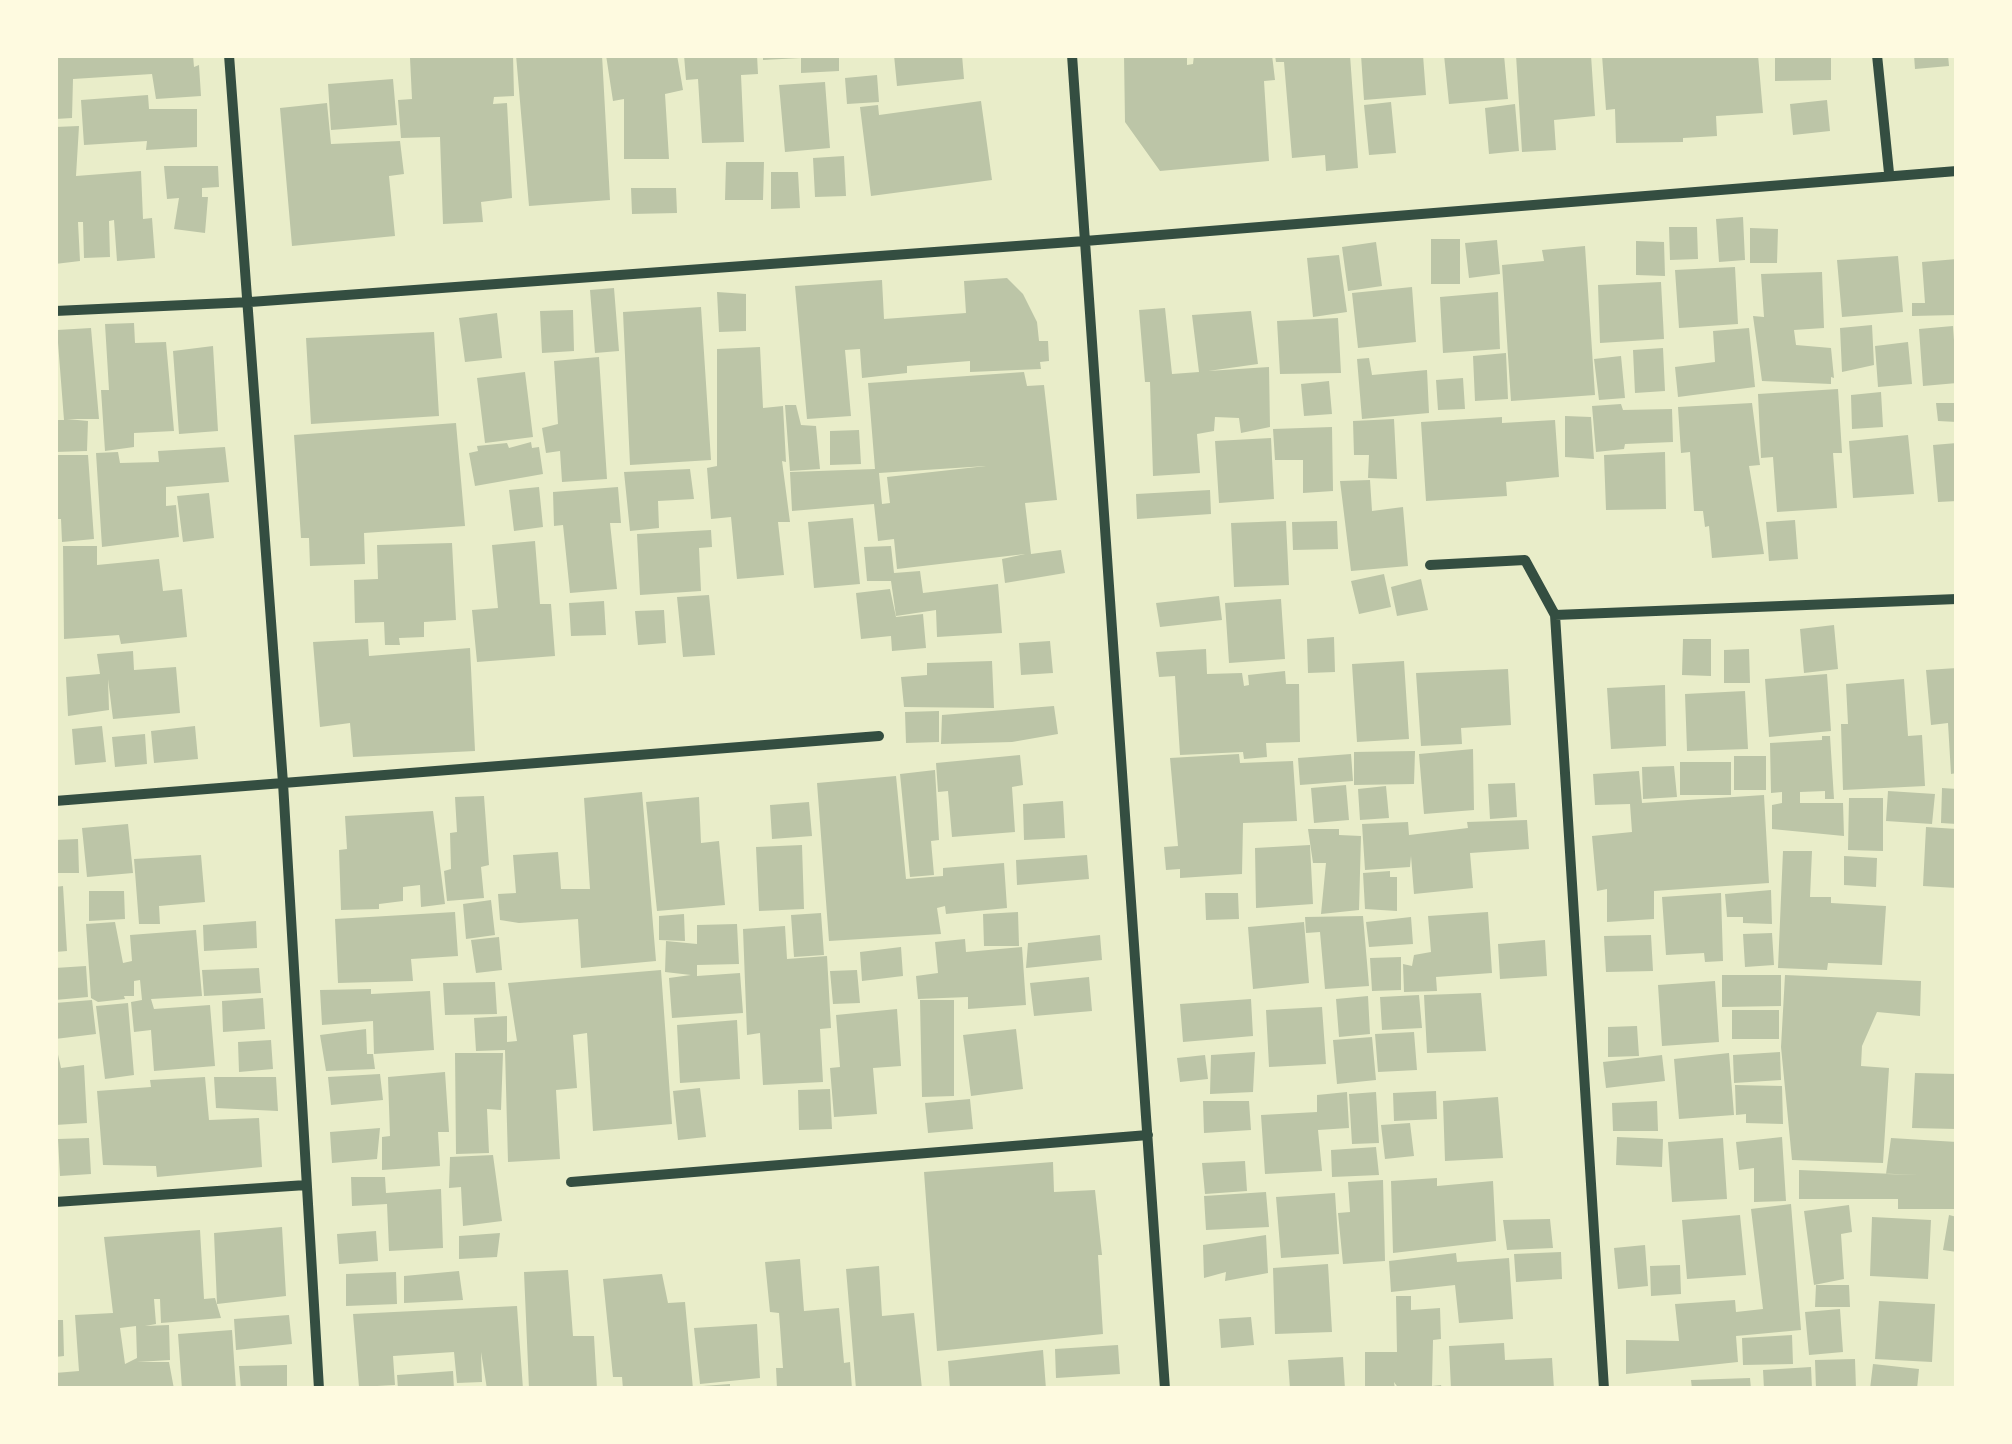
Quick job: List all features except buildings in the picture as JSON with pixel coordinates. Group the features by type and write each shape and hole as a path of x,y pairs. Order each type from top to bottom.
{"street":[{"path":"229,55 283,784 319,1389"},
{"path":"1072,55 1165,1389"},
{"path":"1877,55 1889,174"},
{"path":"55,310 250,302 1085,242 1957,170"},
{"path":"1430,565 1524,560 1555,614 1604,1389"},
{"path":"1555,614 1957,599"},
{"path":"55,801 879,736"},
{"path":"571,1182 1148,1136"},
{"path":"55,1202 306,1185"}]}
